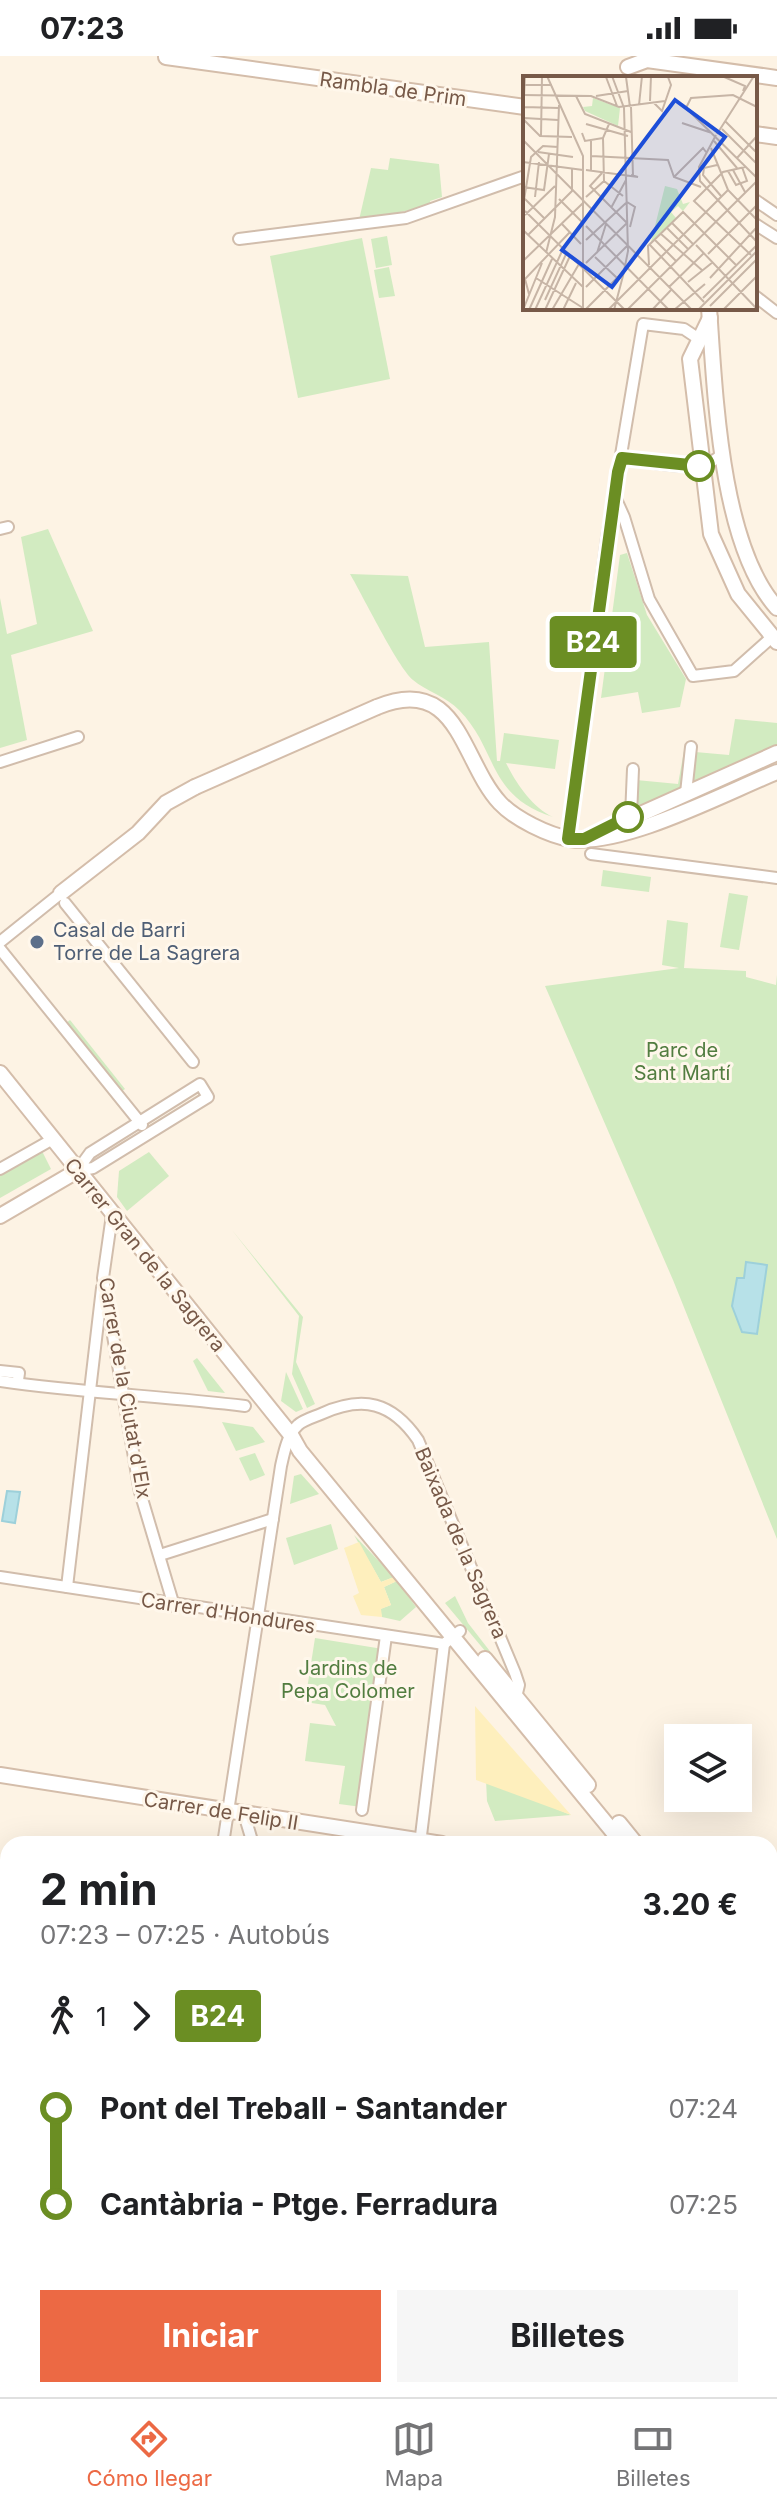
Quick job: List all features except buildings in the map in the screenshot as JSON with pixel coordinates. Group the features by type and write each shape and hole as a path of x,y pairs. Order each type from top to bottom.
{"street":[{"name":"Rambla de Prim","path":"165,56 523,107"},
{"path":"625,67 641,60 670,68 756,76"},
{"path":"757,76 777,78"},
{"path":"757,134 777,137"},
{"path":"239,239 406,218 523,177"},
{"path":"757,201 777,215"},
{"path":"757,225 777,238"},
{"path":"757,298 777,313"},
{"path":"615,497 649,599 693,676 734,671 775,640 738,594 721,564 707,514 704,465 690,366 691,354 709,313"},
{"path":"709,313 711,358 723,452 743,544 753,572 777,608"},
{"path":"568,839 615,497 643,324 684,329 699,339"},
{"path":"622,458 704,465 715,462 723,452"},
{"path":"0,942 63,898 138,833 173,797 392,702 424,702 446,714 499,803 525,821 568,839 609,839 777,772"},
{"path":"0,762 78,737"},
{"path":"686,793 691,747"},
{"path":"584,839 777,753"},
{"path":"631,816 633,769"},
{"path":"591,854 777,878"},
{"path":"63,898 193,1062"},
{"path":"0,949 148,1133"},
{"name":"Carrer Gran de la Sagrera","path":"0,1073 291,1435 300,1451 618,1836"},
{"path":"0,1216 77,1171 93,1168 208,1097 200,1084 85,1156 77,1171"},
{"path":"0,1169 53,1139"},
{"name":"Carrer de la Ciutat d'Elx","path":"112,1215 103,1278 140,1492 174,1606"},
{"path":"67,1587 103,1278"},
{"path":"0,1371 19,1373 18,1380 0,1379"},
{"path":"0,1379 245,1406"},
{"name":"Baixada de la Sagrera","path":"291,1435 298,1425 334,1408 366,1403 387,1409 405,1421 418,1440 515,1673 520,1690 516,1697"},
{"path":"224,1836 273,1519 285,1449 291,1435"},
{"path":"160,1555 273,1519"},
{"name":"Carrer d'Hondures","path":"0,1577 386,1636 452,1637"},
{"path":"362,1810 386,1636"},
{"path":"421,1836 452,1637"},
{"name":"Carrer Gran de la Sagrera","path":"452,1637 516,1697 619,1836"},
{"name":"Carrer de Felip II","path":"0,1775 382,1836"},
{"path":"244,1814 251,1836"}],"green space":[{"path":"390,158 439,164 442,197 430,201 431,206 359,220 371,168 388,170"},
{"path":"387,236 392,265 376,268 371,239"},
{"path":"362,238 390,379 298,398 270,256"},
{"path":"389,267 395,296 379,298 374,270"},
{"path":"48,529 93,631 11,655 27,740 0,748 0,598 7,634 37,624 21,537"},
{"path":"627,553 647,615 686,679 680,707 642,713 638,692 601,698 620,555"},
{"path":"350,574 408,576 425,647 489,642 497,761 500,761 504,733 559,740 555,769 506,763 525,794 553,817 531,808 516,797 504,784 472,725 459,710 418,684 406,672"},
{"path":"735,719 777,723 777,748 631,812 636,780 678,784 684,751 729,755"},
{"path":"603,870 651,877 649,892 601,886"},
{"path":"729,893 748,896 739,950 720,947"},
{"name":"Parc de Sant Martí","path":"667,920 688,923 684,968 746,971 746,977 776,985 777,975 777,1539 673,1280 545,986 679,968 662,965"},
{"path":"70,1020 125,1089 122,1091 66,1023"},
{"path":"41,1149 51,1169 0,1198 0,1173"},
{"path":"149,1152 169,1176 127,1211 117,1197 119,1171"},
{"path":"232,1230 303,1317 296,1362 315,1404 307,1408 292,1374 299,1316"},
{"path":"197,1358 225,1393 208,1391 193,1361"},
{"path":"286,1372 303,1409 296,1412 281,1401"},
{"path":"222,1422 253,1427 265,1442 236,1451"},
{"path":"255,1453 265,1475 250,1481 239,1458"},
{"path":"301,1474 319,1494 290,1504 294,1476"},
{"path":"331,1524 338,1549 294,1565 286,1538"},
{"path":"354,1535 394,1577 381,1582"},
{"path":"397,1581 416,1607 400,1621 382,1617 380,1609 391,1605 384,1587"},
{"path":"455,1596 468,1623 503,1668 501,1670 445,1603"},
{"name":"Jardins de Pepa Colomer","path":"315,1638 389,1650 369,1808 339,1804 345,1766 305,1761 310,1723 336,1726 325,1705 305,1702"},
{"path":"486,1780 571,1815 495,1821 487,1801"}],"sand":[{"path":"359,1542 381,1582 394,1577 397,1581 384,1587 391,1605 381,1609 382,1617 361,1615 353,1596 359,1593 344,1548"},
{"path":"475,1706 571,1815 476,1780"}],"water":[{"path":"746,1262 767,1265 757,1334 742,1332 732,1306 737,1278 744,1278"},
{"path":"7,1491 20,1492 15,1523 2,1521"}],"bus line":[{"name":"B24","path":"628,817 584,839 568,839 618,472 622,458 699,466"}],"place":[{"name":"Casal de Barri Torre de La Sagrera","path":"37,942"}]}
